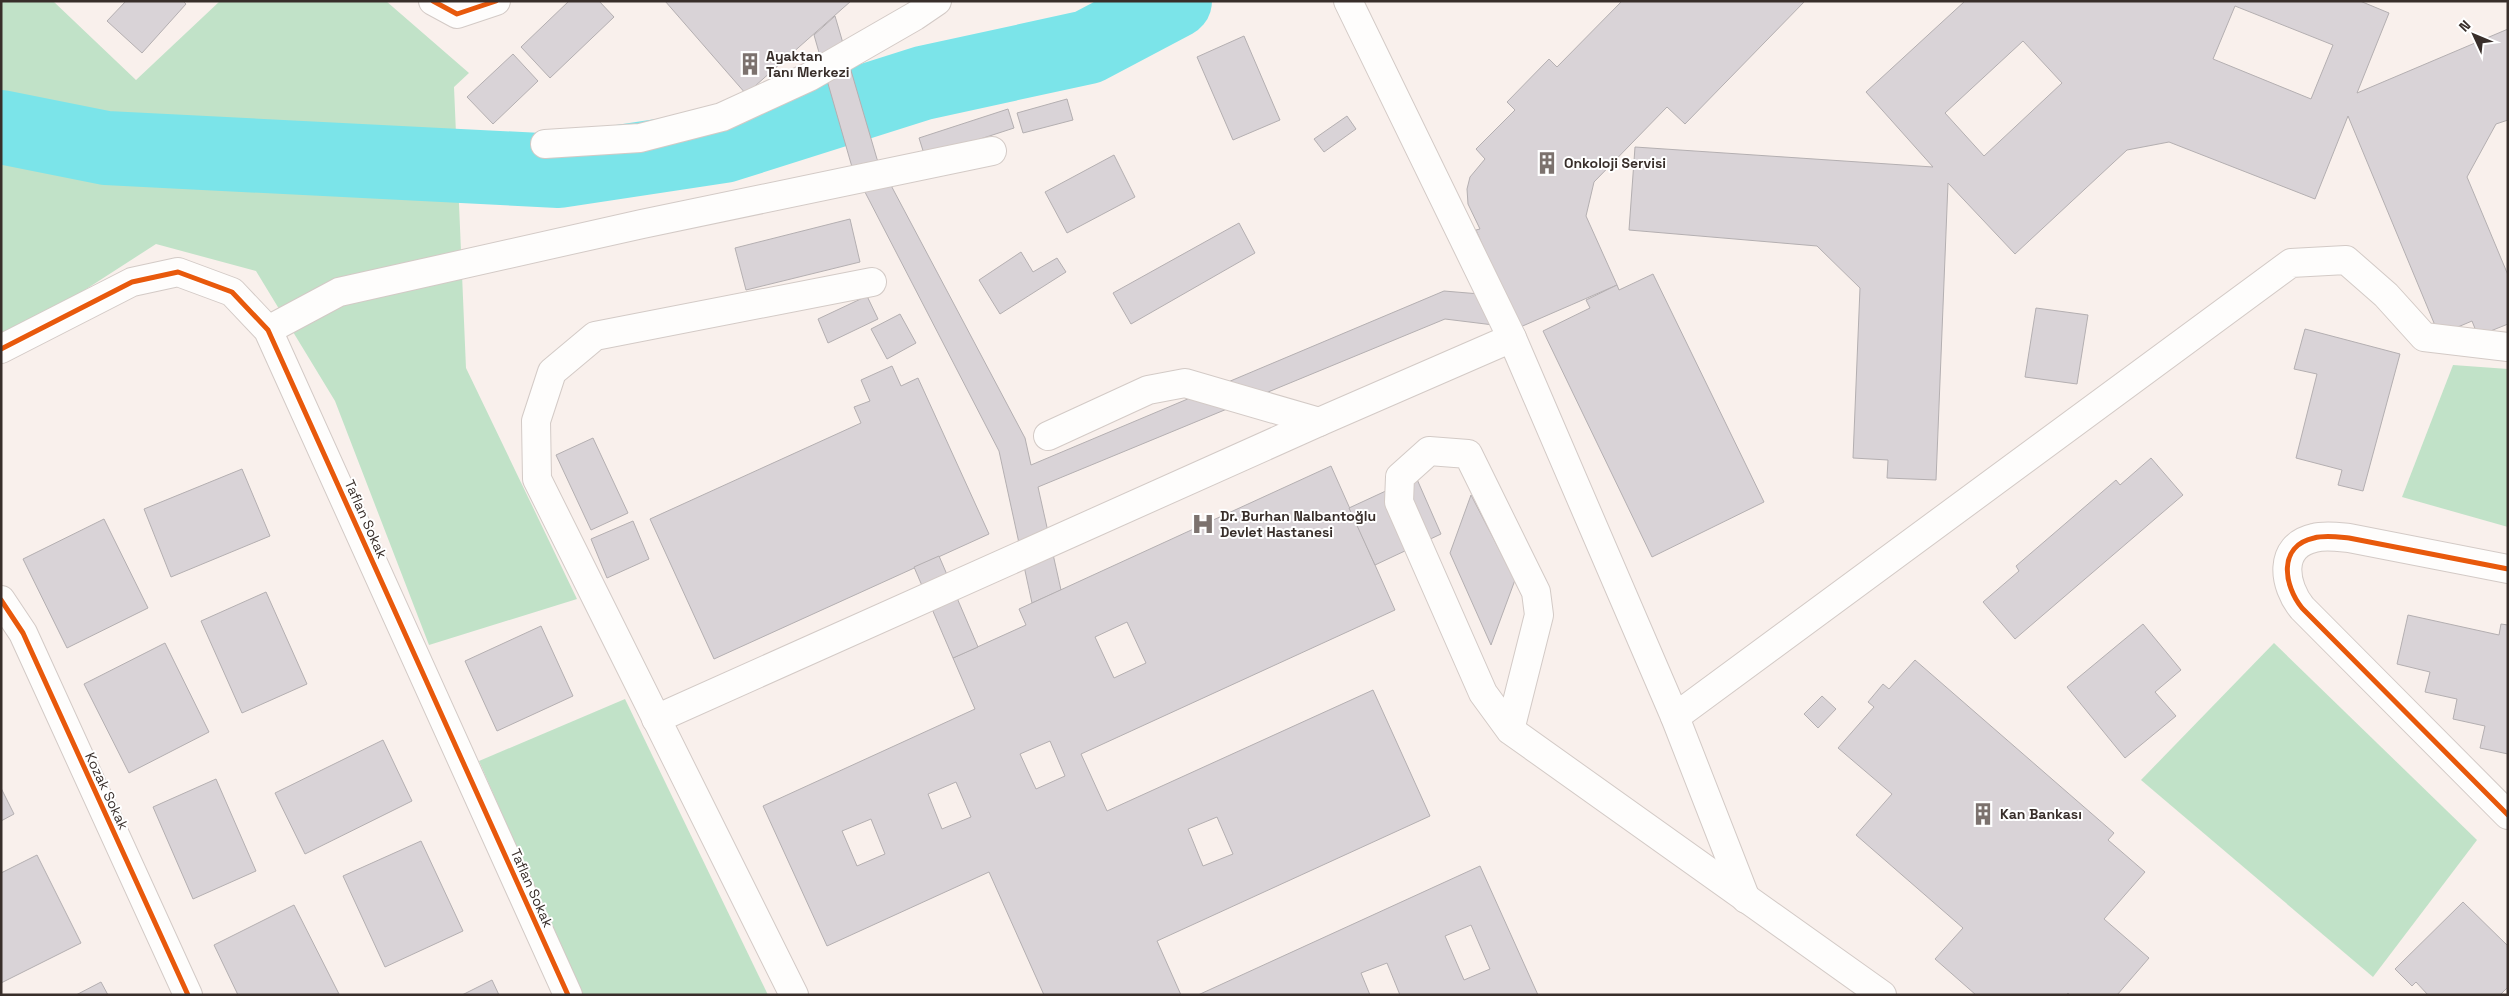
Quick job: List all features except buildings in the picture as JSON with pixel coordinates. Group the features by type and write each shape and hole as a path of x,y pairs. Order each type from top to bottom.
{"street":[{"path":"433,1 457,14 496,1"},
{"path":"545,144 640,138 722,117 809,77 915,16 936,1"},
{"path":"1348,1 1512,338 1675,717 1746,899"},
{"path":"268,330 339,292 642,224 992,151"},
{"path":"1675,717 2291,263 2346,260 2386,295 2424,337 2508,347"},
{"name":"Taflan Sokak","path":"1,349 132,282 178,272 232,292 268,330 568,995"},
{"path":"794,995 537,479 536,421 552,372 595,336 872,282"},
{"path":"656,718 1319,422 1512,338"},
{"path":"1048,436 1148,390 1184,383 1319,422"},
{"path":"1510,730 1539,615 1536,592 1468,454 1429,451 1400,477 1399,502 1483,693 1510,730 1882,995"},
{"path":"2508,569 2349,538 2315,537 2300,544 2292,551 2287,566 2289,586 2295,600 2508,815"},
{"name":"Kozak Sokak","path":"1,600 22,633 188,995"}],"green space":[{"path":"1,1 53,1 136,80 220,1 386,1 469,73 454,87 466,368 577,599 429,645 335,401 256,271 156,244 1,344"},
{"path":"2453,365 2508,369 2508,527 2402,497"},
{"path":"2274,643 2477,840 2373,977 2141,780"},
{"path":"625,699 768,995 581,995 479,761"}],"waterway":[{"path":"1,127 106,148 559,171 724,146 923,83 1088,47 1175,1"}],"cycle path":[{"path":"433,1 457,14 496,1"},
{"path":"1,349 132,282 178,272 232,292 268,330 568,995"},
{"path":"2508,569 2349,538 2327,536 2302,542 2294,549 2289,558 2287,568 2291,589 2302,608 2508,815"},
{"path":"1,600 23,633 188,995"}],"place":[{"name":"Ayaktan Tanı Merkezi","path":"750,64"},
{"name":"Onkoloji Servisi","path":"1547,163"},
{"name":"Dr. Burhan Nalbantoğlu Devlet Hastanesi","path":"1203,524"},
{"name":"Kan Bankası","path":"1983,814"}]}
